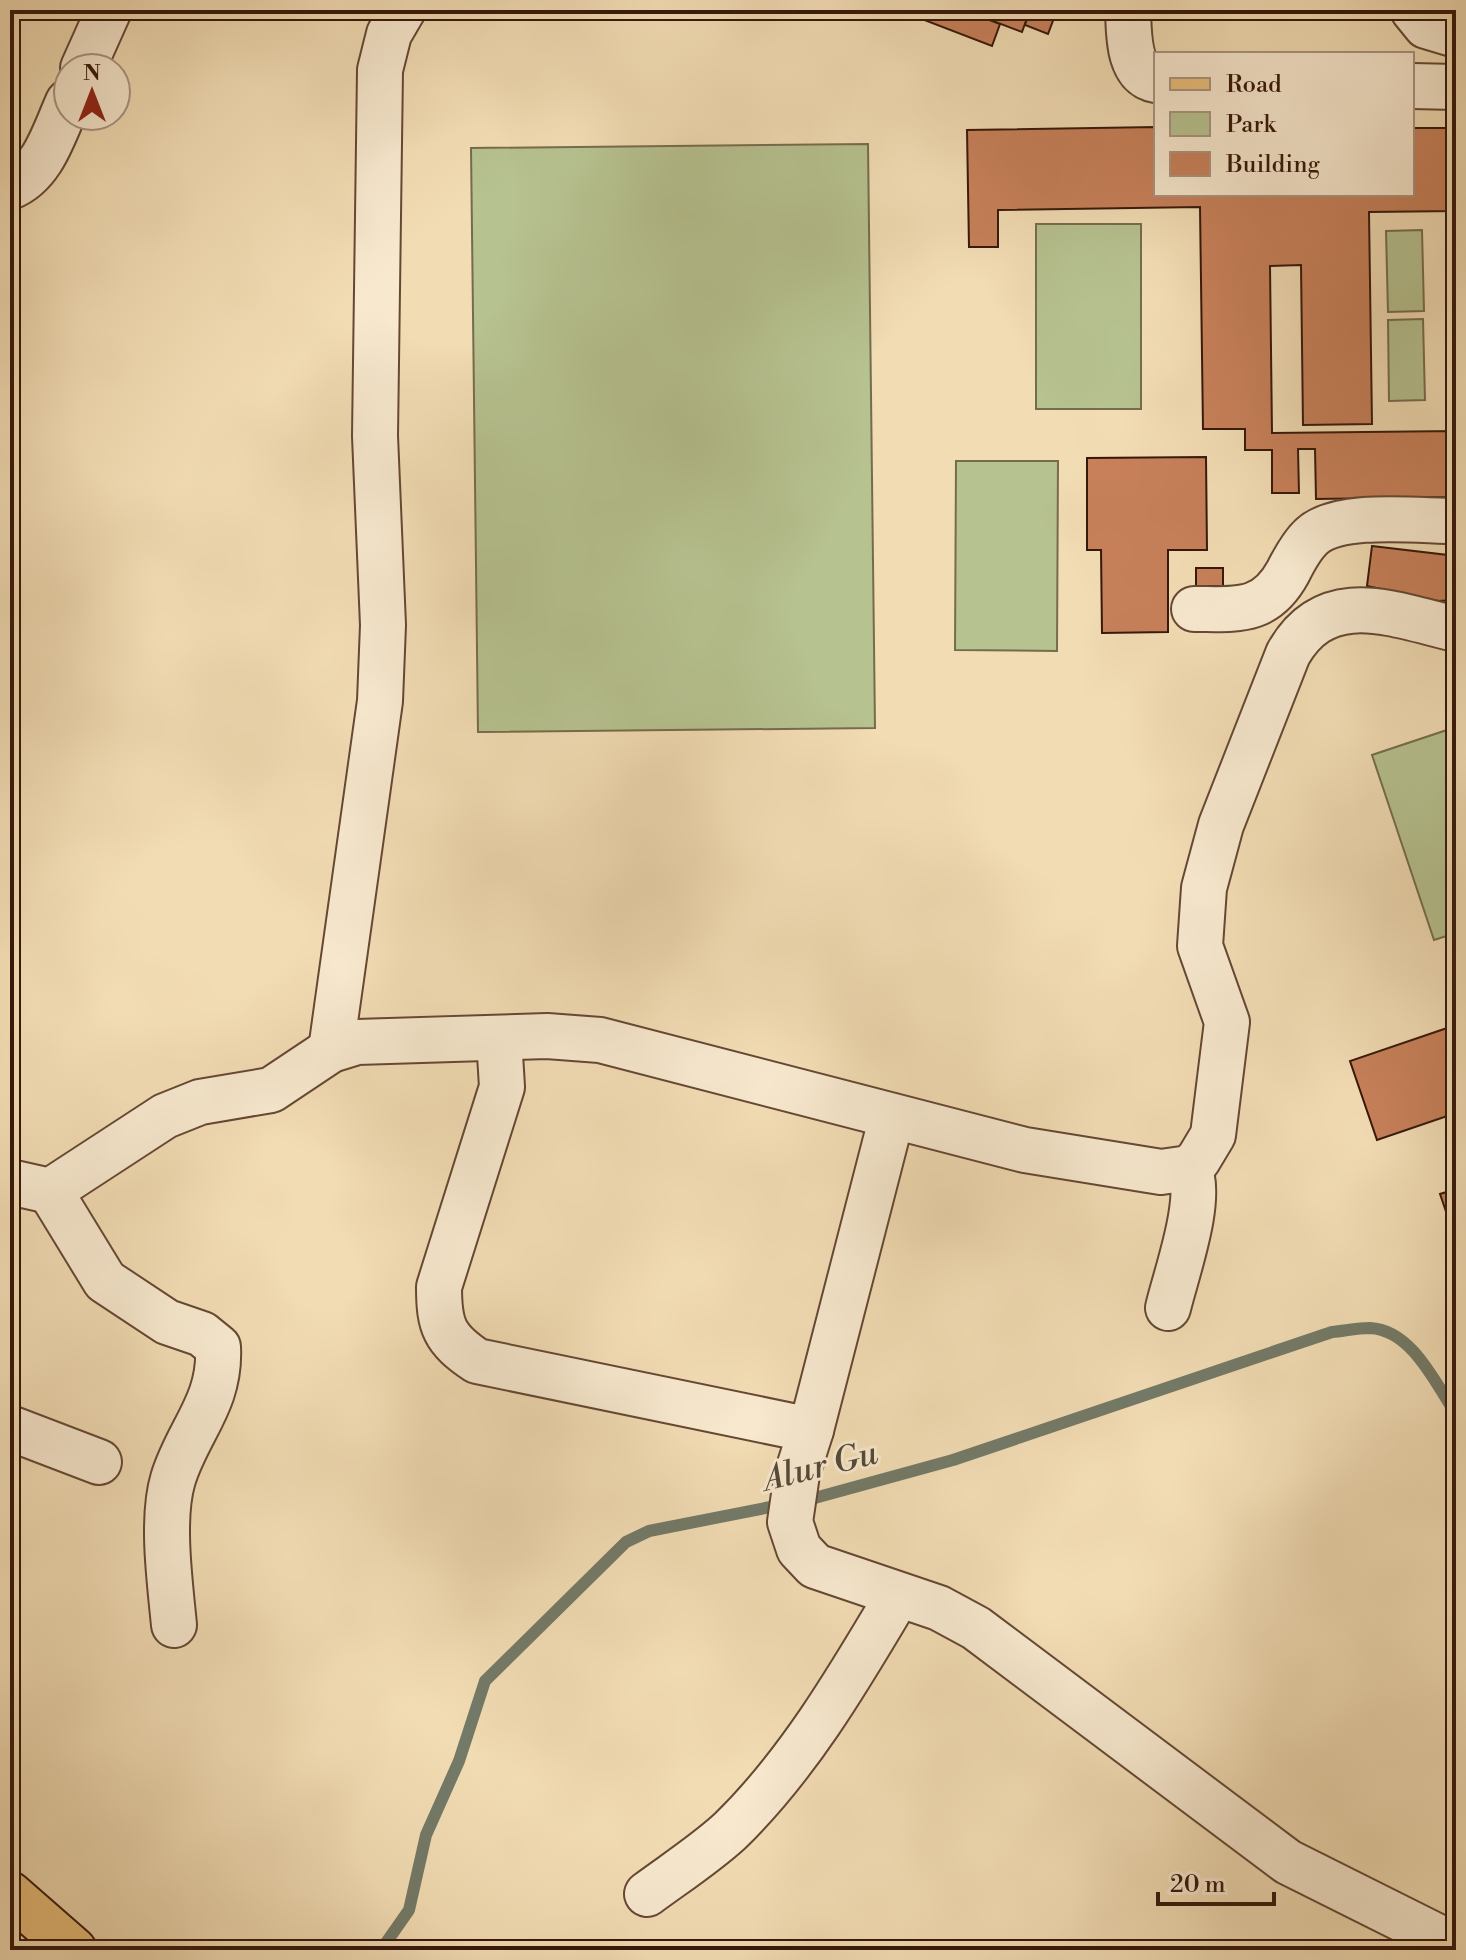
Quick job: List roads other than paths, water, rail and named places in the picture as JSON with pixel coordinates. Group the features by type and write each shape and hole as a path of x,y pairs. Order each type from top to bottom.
{"main road":[{"path":"10,1894 74,1950"}],"street":[{"path":"90,52 109,10"},
{"path":"331,1050 380,701 383,625 375,436 380,70 389,34 403,10"},
{"path":"1128,10 1136,65 1154,80"},
{"path":"1413,10 1426,26 1456,35"},
{"path":"1414,86 1456,87"},
{"path":"10,187 25,181 45,154 55,132"},
{"path":"1194,609 1241,609 1263,602 1277,591 1312,536 1329,527 1348,522 1456,521"},
{"path":"174,1625 167,1548 173,1479 206,1415 219,1372 218,1347 202,1334 167,1322 105,1281 30,1186 165,1116 200,1102 271,1090 331,1050 379,1040 547,1036 600,1040 1025,1150 1161,1172 1189,1168 1198,1160 1213,1135 1227,1022 1200,946 1204,888 1221,825 1288,654 1299,636 1313,623 1330,613 1349,609 1456,629"},
{"path":"499,1038 502,1087 439,1287 439,1319 453,1345 477,1361 811,1430"},
{"path":"892,1116 797,1474 790,1522 799,1549 815,1566 897,1597 939,1608 976,1628 1288,1862 1456,1946"},
{"path":"1168,1308 1193,1203 1193,1177 1189,1168"},
{"path":"10,1428 99,1462"},
{"path":"647,1894 729,1831 785,1765 845,1684 897,1597"}],"waterway":[{"name":"Alur Gu","path":"381,1950 409,1910 426,1835 459,1761 485,1681 626,1542 649,1531 811,1499 953,1460 1332,1332 1370,1328 1398,1338 1421,1360 1456,1414"}]}
